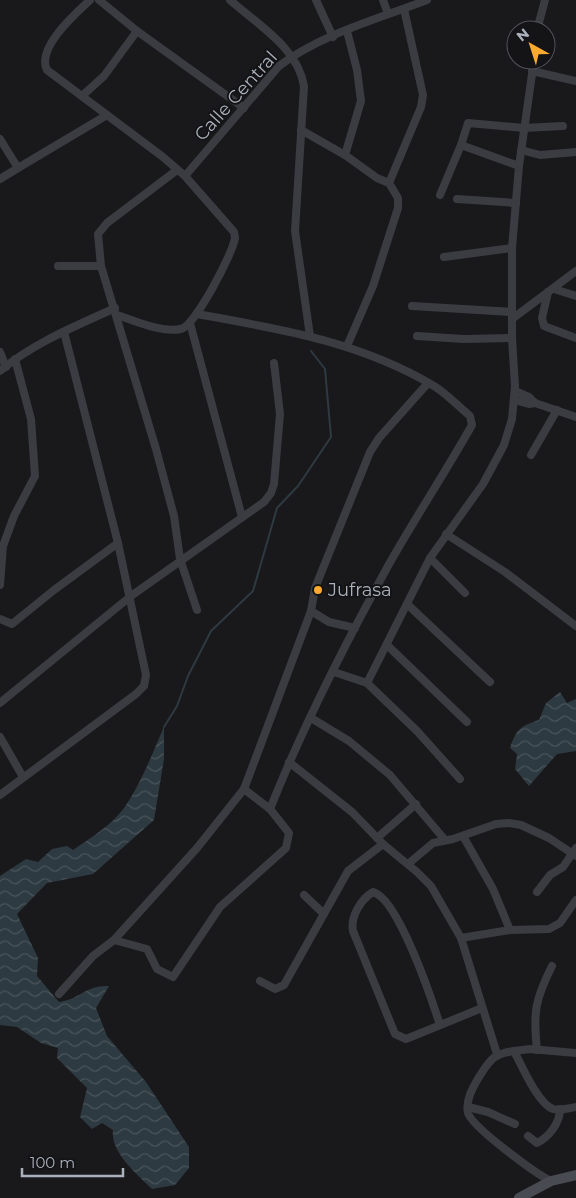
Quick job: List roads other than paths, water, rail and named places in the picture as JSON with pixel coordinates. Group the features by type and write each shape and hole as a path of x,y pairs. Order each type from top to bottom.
{"street":[{"path":"0,352 3,369 15,359 64,332 116,312 164,328 180,329 190,323 197,314 235,238 234,232 185,176 47,70 44,61 50,45 65,25 90,0"},
{"path":"99,0 137,31 244,108"},
{"path":"230,0 293,56 302,72 304,86 295,231 310,336"},
{"path":"316,0 333,36"},
{"path":"383,0 388,14"},
{"name":"Calle Central","path":"185,176 279,66 293,56 333,36 427,0"},
{"path":"540,20 545,0"},
{"path":"389,184 421,107 422,94 404,9"},
{"path":"82,96 104,76 137,31"},
{"path":"345,155 361,101 357,70 347,31"},
{"path":"367,683 430,558 483,484 504,445 512,419 515,391 512,338 512,248 519,166 532,71 576,82"},
{"path":"0,179 106,115"},
{"path":"440,195 468,123 524,128 563,126"},
{"path":"301,130 345,155 377,178 389,184 398,198 398,208 373,286 347,346"},
{"path":"0,139 18,168"},
{"path":"460,145 519,166"},
{"path":"521,150 540,155 576,152"},
{"path":"177,170 107,224 98,234 102,266 161,468 174,516 180,559 196,610"},
{"path":"457,199 516,203"},
{"path":"444,257 512,248"},
{"path":"58,266 102,266"},
{"path":"412,306 512,315 576,271"},
{"path":"551,290 576,296"},
{"path":"551,290 542,318 544,326 576,338"},
{"path":"197,314 310,336 347,346 386,360 428,383 470,416 472,425 389,564 355,628 288,762 270,809"},
{"path":"190,323 242,517"},
{"path":"0,795 136,694 144,686 146,675 131,596 64,332"},
{"path":"417,336 481,340 512,338"},
{"path":"0,585 3,546 14,516 35,476 31,418 15,359"},
{"path":"0,703 131,596 180,559 264,502 271,493 274,484 280,414 274,363"},
{"path":"59,994 93,956 114,940 198,848 244,789 311,611 315,588 370,452 428,383"},
{"path":"515,391 529,397 535,403"},
{"path":"514,400 535,403 576,417"},
{"path":"531,455 557,410"},
{"path":"446,534 505,572 576,626"},
{"path":"0,619 12,624 54,590 118,543"},
{"path":"430,558 465,593"},
{"path":"406,604 490,682"},
{"path":"311,611 329,622 355,628"},
{"path":"387,645 467,722"},
{"path":"334,672 367,683 417,731 460,779"},
{"path":"310,718 349,742 390,775 445,840"},
{"path":"0,737 24,777"},
{"path":"288,762 352,812 380,841 431,886 461,938 497,1054"},
{"path":"114,940 147,949 157,969 173,977 220,907 286,848 288,833 270,809 244,789"},
{"path":"260,982 275,989 284,985 348,871 416,804"},
{"path":"408,864 433,843 463,836 485,827 509,823 541,834 575,853 563,867 550,875 537,892"},
{"path":"463,836 493,889 510,930"},
{"path":"440,1025 421,969 408,941 385,902 377,893 373,892 363,900 352,925 393,1029 399,1037 406,1039 482,1008"},
{"path":"304,895 324,914"},
{"path":"461,938 510,930 543,930 554,927 565,917 576,900"},
{"path":"537,1050 534,1011 552,966"},
{"path":"551,1181 538,1174 482,1128 470,1116 468,1108 475,1083 497,1054 537,1050 576,1053"},
{"path":"514,1051 543,1102 552,1109 576,1107"},
{"path":"468,1108 488,1112 515,1124"},
{"path":"528,1136 537,1143 542,1140 555,1127 560,1109"},
{"path":"519,1198 551,1181 576,1176"}],"water":[{"path":"560,692 567,703 576,699 576,751 557,754 529,786 515,769 517,754 510,748 517,733 527,724 539,720 546,703"},
{"path":"164,727 164,759 154,820 93,874 47,883 17,914 38,958 37,976 59,1002 74,998 94,988 109,986 96,1008 107,1036 146,1082 189,1147 189,1168 175,1185 152,1189 132,1170 120,1154 113,1138 113,1130 102,1123 92,1129 80,1117 87,1088 57,1058 58,1048 41,1043 17,1027 0,1025 0,876 26,859 38,862 52,849 67,846 73,850 113,820 124,808 136,789"}],"waterway":[{"path":"164,727 177,706 188,676 211,631 253,591 277,508 298,486 331,437 325,369 311,351"}],"place":[{"name":"Jufrasa","path":"318,590"}]}
